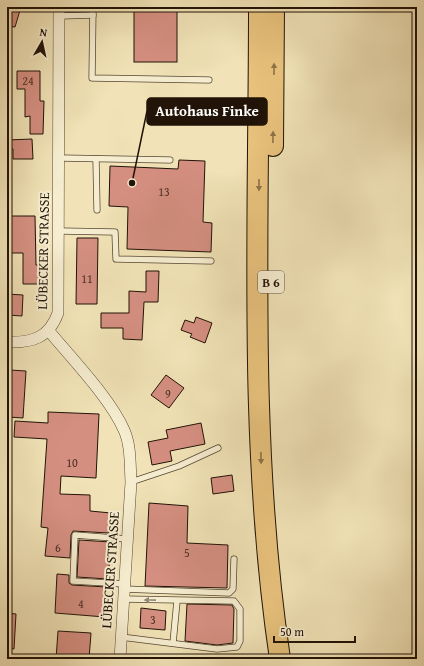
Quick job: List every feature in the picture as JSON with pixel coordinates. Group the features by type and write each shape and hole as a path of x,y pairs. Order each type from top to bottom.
{"highway":[{"path":"251,7 252,40 259,62"},
{"name":"B 6","path":"260,7 258,321 261,467 266,544 280,659"},
{"name":"B 6","path":"274,7 271,372 278,542 291,659"}],"street":[{"name":"LÜBECKER STRASSE","path":"59,11 60,231 58,313 49,331 111,407 125,430 130,457 131,482 120,659"},
{"path":"7,342 20,342 32,339 49,331"}],"lane":[{"path":"93,7 92,78 209,80"},
{"path":"59,11 93,15"},
{"path":"60,158 170,160"},
{"path":"96,159 97,210"},
{"path":"60,231 115,232 116,260 212,261"},
{"path":"131,482 180,466 218,448"},
{"path":"121,637 217,649 238,647 240,641 240,608 234,601 177,601 72,581 75,535 127,539"},
{"path":"124,591 229,593 233,589 234,559"},
{"path":"173,643 177,601"}],"building":[{"path":"7,7 21,7 15,27 7,26"},
{"path":"134,7 177,7 177,62 134,62"},
{"path":"17,71 40,71 40,101 44,101 43,134 30,134 30,116 25,117 25,89 17,89"},
{"path":"32,139 33,159 13,159 13,149 7,149 7,140"},
{"path":"179,160 205,161 203,222 212,223 211,252 127,249 128,207 109,206 110,166 178,169"},
{"path":"7,216 35,216 36,265 39,265 39,284 23,284 23,253 7,253"},
{"path":"77,238 98,238 97,304 76,304"},
{"path":"146,271 159,271 158,302 144,302 142,340 123,339 123,328 101,328 101,313 129,313 129,291 146,292"},
{"path":"7,294 23,295 22,316 7,315"},
{"path":"196,317 212,323 205,343 190,337 192,334 181,330 185,320 194,323"},
{"path":"10,370 26,371 23,418 8,417"},
{"path":"166,375 184,388 169,408 151,395"},
{"path":"48,412 99,414 96,478 61,476 60,494 90,495 90,511 111,513 109,533 73,531 71,535 70,558 45,556 48,528 41,527 47,439 14,437 15,421 48,423"},
{"path":"201,423 205,444 170,451 172,461 152,465 148,442 168,438 166,430"},
{"path":"232,475 234,491 213,494 211,478"},
{"path":"149,503 188,506 187,543 228,545 227,588 145,586"},
{"path":"79,540 111,542 108,579 77,577"},
{"path":"57,574 69,575 69,583 72,585 107,587 105,617 55,613"},
{"path":"187,604 232,605 234,609 233,643 217,645 185,641"},
{"path":"141,608 166,611 165,630 140,628"},
{"path":"7,613 16,614 14,649 7,648"},
{"path":"58,631 91,633 89,659 56,659"}],"place":[{"name":"Autohaus Finke","path":"132,183"}]}
